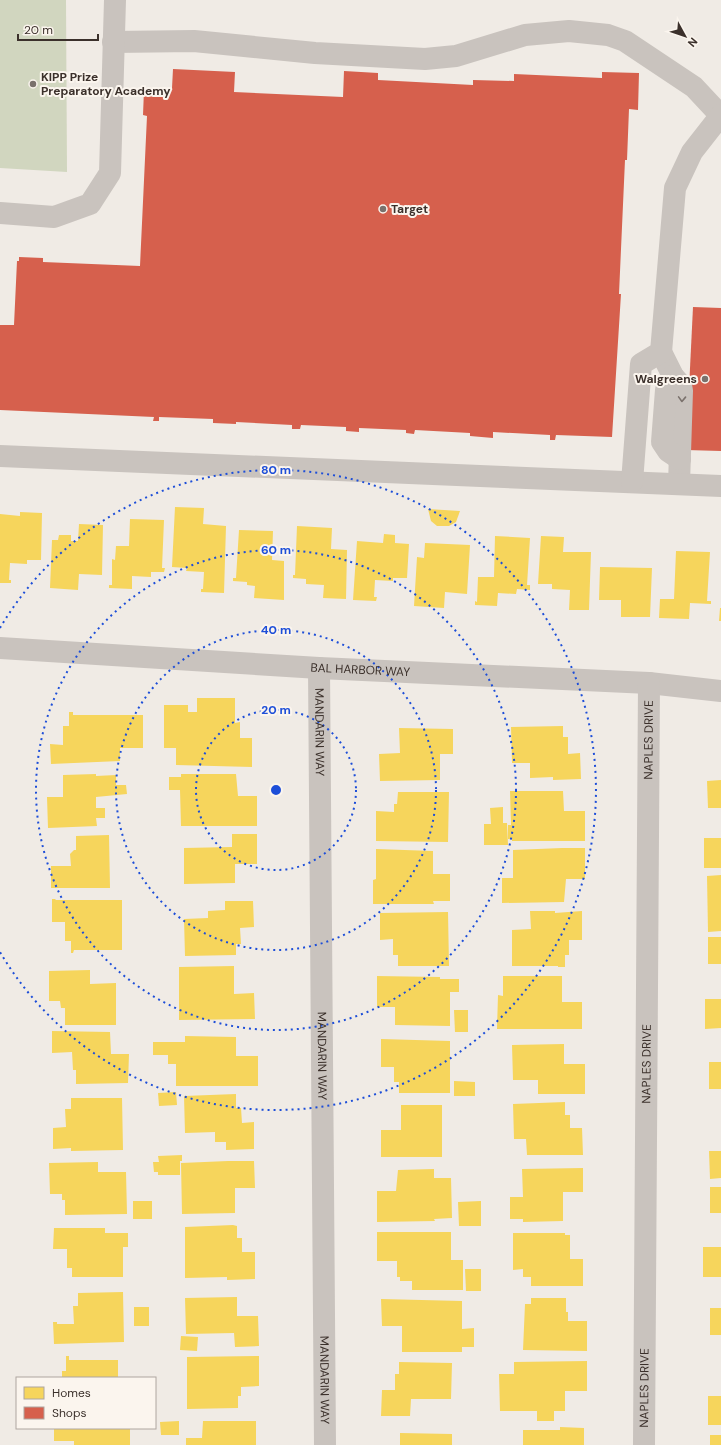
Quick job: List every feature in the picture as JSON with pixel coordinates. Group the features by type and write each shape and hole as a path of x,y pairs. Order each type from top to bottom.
{"street":[{"path":"0,214 54,217 90,204 110,173 115,0"},
{"path":"113,42 194,42 315,53 425,59 456,56 525,35 569,31 608,35 625,41 694,87 721,116 692,152 675,188 661,352 673,376 666,390 662,442 668,451 680,459 679,484"},
{"path":"632,482 641,364 661,352"},
{"path":"0,456 721,486"},
{"name":"BAL HARBOR WAY","path":"0,648 319,668 649,683 721,692"},
{"name":"MANDARIN WAY","path":"319,668 325,1445"},
{"name":"NAPLES DRIVE","path":"644,1445 649,683"}],"green space":[{"name":"KIPP Prize Preparatory Academy","path":"0,0 66,0 67,172 0,168"}],"building: Homes":[{"path":"175,507 204,508 203,524 226,526 224,593 201,592 201,589 203,589 204,572 186,571 187,568 172,567"},
{"path":"428,509 460,511 456,522 449,526 437,526 431,521"},
{"path":"20,512 42,513 41,560 27,560 27,564 10,563 9,580 11,580 11,583 0,583 0,514 20,516"},
{"path":"130,519 164,520 162,568 165,568 164,572 151,572 151,577 132,576 132,589 109,588 109,585 112,585 112,559 115,560 116,546 129,546"},
{"path":"79,524 103,525 102,575 79,574 78,590 50,588 52,540 58,540 59,535 71,535 71,541 78,541"},
{"path":"297,526 332,528 331,549 347,550 346,599 323,598 324,585 306,584 306,579 293,578 293,575 295,575"},
{"path":"239,530 273,531 272,560 284,561 284,600 254,598 255,586 247,585 247,582 233,581 233,578 236,578"},
{"path":"384,534 395,535 395,543 409,544 407,578 393,578 393,581 375,580 374,597 377,597 376,601 353,600 357,541 383,543"},
{"path":"495,536 530,538 527,585 530,585 530,590 517,589 516,594 498,593 497,606 475,605 475,601 477,602 478,577 494,577"},
{"path":"541,536 564,537 563,552 591,552 589,610 569,610 570,590 552,589 552,584 538,584"},
{"path":"425,543 470,545 467,594 445,592 444,608 414,606 417,557 424,558"},
{"path":"676,551 710,552 707,601 711,601 711,604 690,603 689,619 659,618 660,599 674,599"},
{"path":"600,567 652,568 650,617 621,617 621,600 599,600"},
{"path":"720,608 721,621 719,621"},
{"path":"197,698 235,698 235,723 240,722 240,738 252,738 252,767 176,765 176,748 164,748 164,705 188,705 188,712 197,712"},
{"path":"69,712 73,712 73,715 143,715 143,748 120,748 120,761 51,764 50,744 63,745 63,726 69,726"},
{"path":"563,726 563,737 568,737 568,754 580,753 581,779 553,780 553,777 530,778 530,763 512,763 511,727"},
{"path":"399,728 453,729 453,754 440,754 440,780 380,781 379,754 400,753"},
{"path":"96,774 96,776 116,775 116,785 126,785 127,794 96,797 96,808 105,808 105,818 96,818 97,826 48,828 47,797 63,797 63,775"},
{"path":"181,774 236,774 238,796 257,796 257,826 181,826 180,790 169,790 169,777 181,777"},
{"path":"721,780 721,808 708,808 707,781"},
{"path":"510,791 563,791 564,811 585,811 585,841 512,841 512,839 508,839 508,825 511,825"},
{"path":"398,792 449,792 448,842 376,841 376,811 394,812 394,804 397,804"},
{"path":"503,807 503,823 507,823 508,845 484,845 484,824 491,824 490,808"},
{"path":"232,834 257,834 257,864 235,864 235,883 184,884 184,848 232,847"},
{"path":"109,835 110,888 51,888 51,866 71,866 70,854 76,850 76,836"},
{"path":"704,838 721,838 721,868 704,868"},
{"path":"585,848 585,879 566,879 564,902 502,903 502,878 513,878 513,850"},
{"path":"376,849 433,851 433,874 450,874 450,901 433,901 434,904 373,904 373,880 376,879"},
{"path":"721,875 721,931 708,932 707,876"},
{"path":"52,899 122,900 122,950 74,950 73,953 71,953 71,941 65,941 65,922 52,922"},
{"path":"225,901 253,901 254,927 240,928 241,944 236,944 236,955 185,956 184,919 208,918 208,911 225,910"},
{"path":"530,911 555,911 555,913 582,911 582,940 569,940 569,955 565,955 565,967 512,966 512,930 531,929"},
{"path":"448,912 449,966 398,966 398,955 393,955 393,939 380,940 380,913"},
{"path":"708,937 721,937 721,964 708,964"},
{"path":"234,966 234,994 254,993 255,1019 179,1020 179,967"},
{"path":"90,970 90,984 116,983 116,1025 65,1025 65,1008 61,1008 60,1001 49,1001 49,971"},
{"path":"377,976 440,977 440,979 459,979 459,992 450,992 450,1026 395,1025 395,1007 377,1007"},
{"path":"503,976 562,976 562,1002 582,1002 582,1029 497,1029 498,995 503,996"},
{"path":"705,999 721,999 721,1028 705,1029"},
{"path":"454,1010 468,1010 468,1032 455,1032"},
{"path":"52,1031 110,1032 111,1054 129,1054 128,1083 76,1084 76,1070 73,1070 72,1052 52,1053"},
{"path":"185,1036 236,1037 236,1056 258,1056 258,1086 176,1086 176,1064 168,1064 168,1055 153,1055 153,1042 185,1042"},
{"path":"381,1039 450,1041 450,1093 399,1093 399,1082 394,1082 394,1067 381,1067"},
{"path":"564,1044 564,1064 585,1064 585,1094 538,1094 538,1080 513,1080 512,1045"},
{"path":"709,1062 721,1062 721,1089 709,1089"},
{"path":"454,1081 475,1082 475,1096 454,1096"},
{"path":"176,1092 177,1105 159,1106 158,1093"},
{"path":"236,1094 236,1108 241,1108 242,1123 254,1122 254,1149 226,1150 226,1142 215,1142 215,1132 185,1133 184,1096"},
{"path":"71,1098 122,1098 123,1150 71,1151 71,1148 53,1149 53,1128 66,1127 65,1109 71,1109"},
{"path":"565,1102 565,1115 570,1115 570,1128 582,1128 583,1155 527,1155 526,1139 514,1139 513,1104"},
{"path":"401,1105 442,1105 442,1157 381,1157 381,1130 401,1130"},
{"path":"709,1151 721,1151 721,1178 710,1179"},
{"path":"182,1155 182,1161 180,1161 180,1175 158,1175 158,1172 154,1172 153,1162 159,1162 158,1156"},
{"path":"254,1161 255,1188 235,1188 235,1213 182,1214 181,1163"},
{"path":"98,1162 98,1172 126,1172 127,1214 65,1215 65,1200 62,1200 62,1194 50,1194 49,1163"},
{"path":"583,1168 583,1192 563,1192 563,1221 523,1222 523,1219 510,1219 510,1197 523,1197 522,1169"},
{"path":"434,1169 434,1178 451,1178 452,1218 434,1219 435,1221 377,1222 377,1191 396,1191 398,1170"},
{"path":"710,1187 721,1187 721,1213 710,1213"},
{"path":"133,1201 152,1201 152,1219 133,1219"},
{"path":"481,1201 481,1226 459,1226 458,1202"},
{"path":"237,1226 237,1238 242,1238 242,1252 255,1252 255,1279 227,1280 227,1277 185,1278 185,1227"},
{"path":"54,1228 105,1228 105,1233 128,1233 128,1247 123,1247 123,1277 72,1277 72,1268 67,1268 67,1249 53,1249"},
{"path":"377,1232 451,1232 451,1260 463,1260 463,1290 412,1290 412,1281 400,1281 400,1277 397,1277 397,1261 377,1261"},
{"path":"513,1233 565,1233 565,1235 570,1235 570,1259 583,1259 583,1286 531,1286 531,1277 523,1277 523,1269 513,1270"},
{"path":"703,1247 721,1247 721,1277 703,1277"},
{"path":"465,1269 481,1269 481,1291 466,1291"},
{"path":"123,1292 124,1342 54,1344 53,1322 57,1322 57,1324 74,1324 73,1306 78,1306 78,1293"},
{"path":"237,1297 237,1316 258,1316 259,1346 235,1347 234,1333 186,1334 185,1298"},
{"path":"531,1298 566,1298 566,1312 568,1312 568,1321 587,1321 587,1351 523,1350 525,1304 531,1304"},
{"path":"381,1299 462,1301 462,1329 474,1328 474,1347 462,1347 462,1352 402,1352 402,1326 382,1326"},
{"path":"134,1307 149,1307 149,1326 134,1326"},
{"path":"710,1308 721,1308 721,1335 710,1335"},
{"path":"181,1336 198,1337 197,1351 180,1350"},
{"path":"66,1356 69,1356 69,1360 118,1360 118,1377 62,1377 62,1371 66,1371"},
{"path":"259,1356 259,1386 241,1387 241,1396 238,1396 238,1408 187,1409 187,1357"},
{"path":"587,1361 587,1391 565,1391 565,1411 554,1411 554,1421 537,1421 537,1411 500,1411 499,1374 514,1374 514,1362"},
{"path":"399,1362 452,1363 451,1399 411,1399 410,1416 381,1416 382,1390 395,1390 395,1374 399,1374"},
{"path":"708,1396 721,1396 721,1425 708,1425"},
{"path":"179,1421 179,1435 161,1435 160,1422"},
{"path":"203,1421 256,1421 256,1445 186,1445 186,1438 202,1438"},
{"path":"560,1427 584,1428 584,1445 523,1445 523,1430 560,1430"},
{"path":"54,1429 130,1429 130,1445 74,1445 74,1441 54,1441"},
{"path":"400,1433 452,1434 452,1445 400,1445"},
{"path":"710,1435 721,1435 721,1445 710,1445"}],"building: Shops":[{"name":"Target","path":"173,69 235,72 234,92 343,97 344,71 378,73 378,80 473,85 473,80 514,81 514,74 602,78 602,72 639,73 638,110 629,109 627,160 625,160 619,294 621,294 612,437 556,435 555,440 550,440 550,435 493,432 493,438 470,436 470,433 415,430 414,434 406,433 406,430 359,428 359,432 346,431 346,427 301,425 300,429 292,429 292,425 236,422 236,424 213,423 213,419 159,417 159,421 153,421 154,417 0,410 0,325 14,325 17,261 19,261 19,257 43,258 43,262 140,266 147,116 143,115 144,90 165,91 165,88 172,88"},
{"name":"Walgreens","path":"693,307 721,308 721,451 686,450"}],"place":[{"name":"KIPP Prize Preparatory Academy","path":"33,84"},
{"name":"Target","path":"383,209"},
{"name":"Walgreens","path":"705,379"}]}
